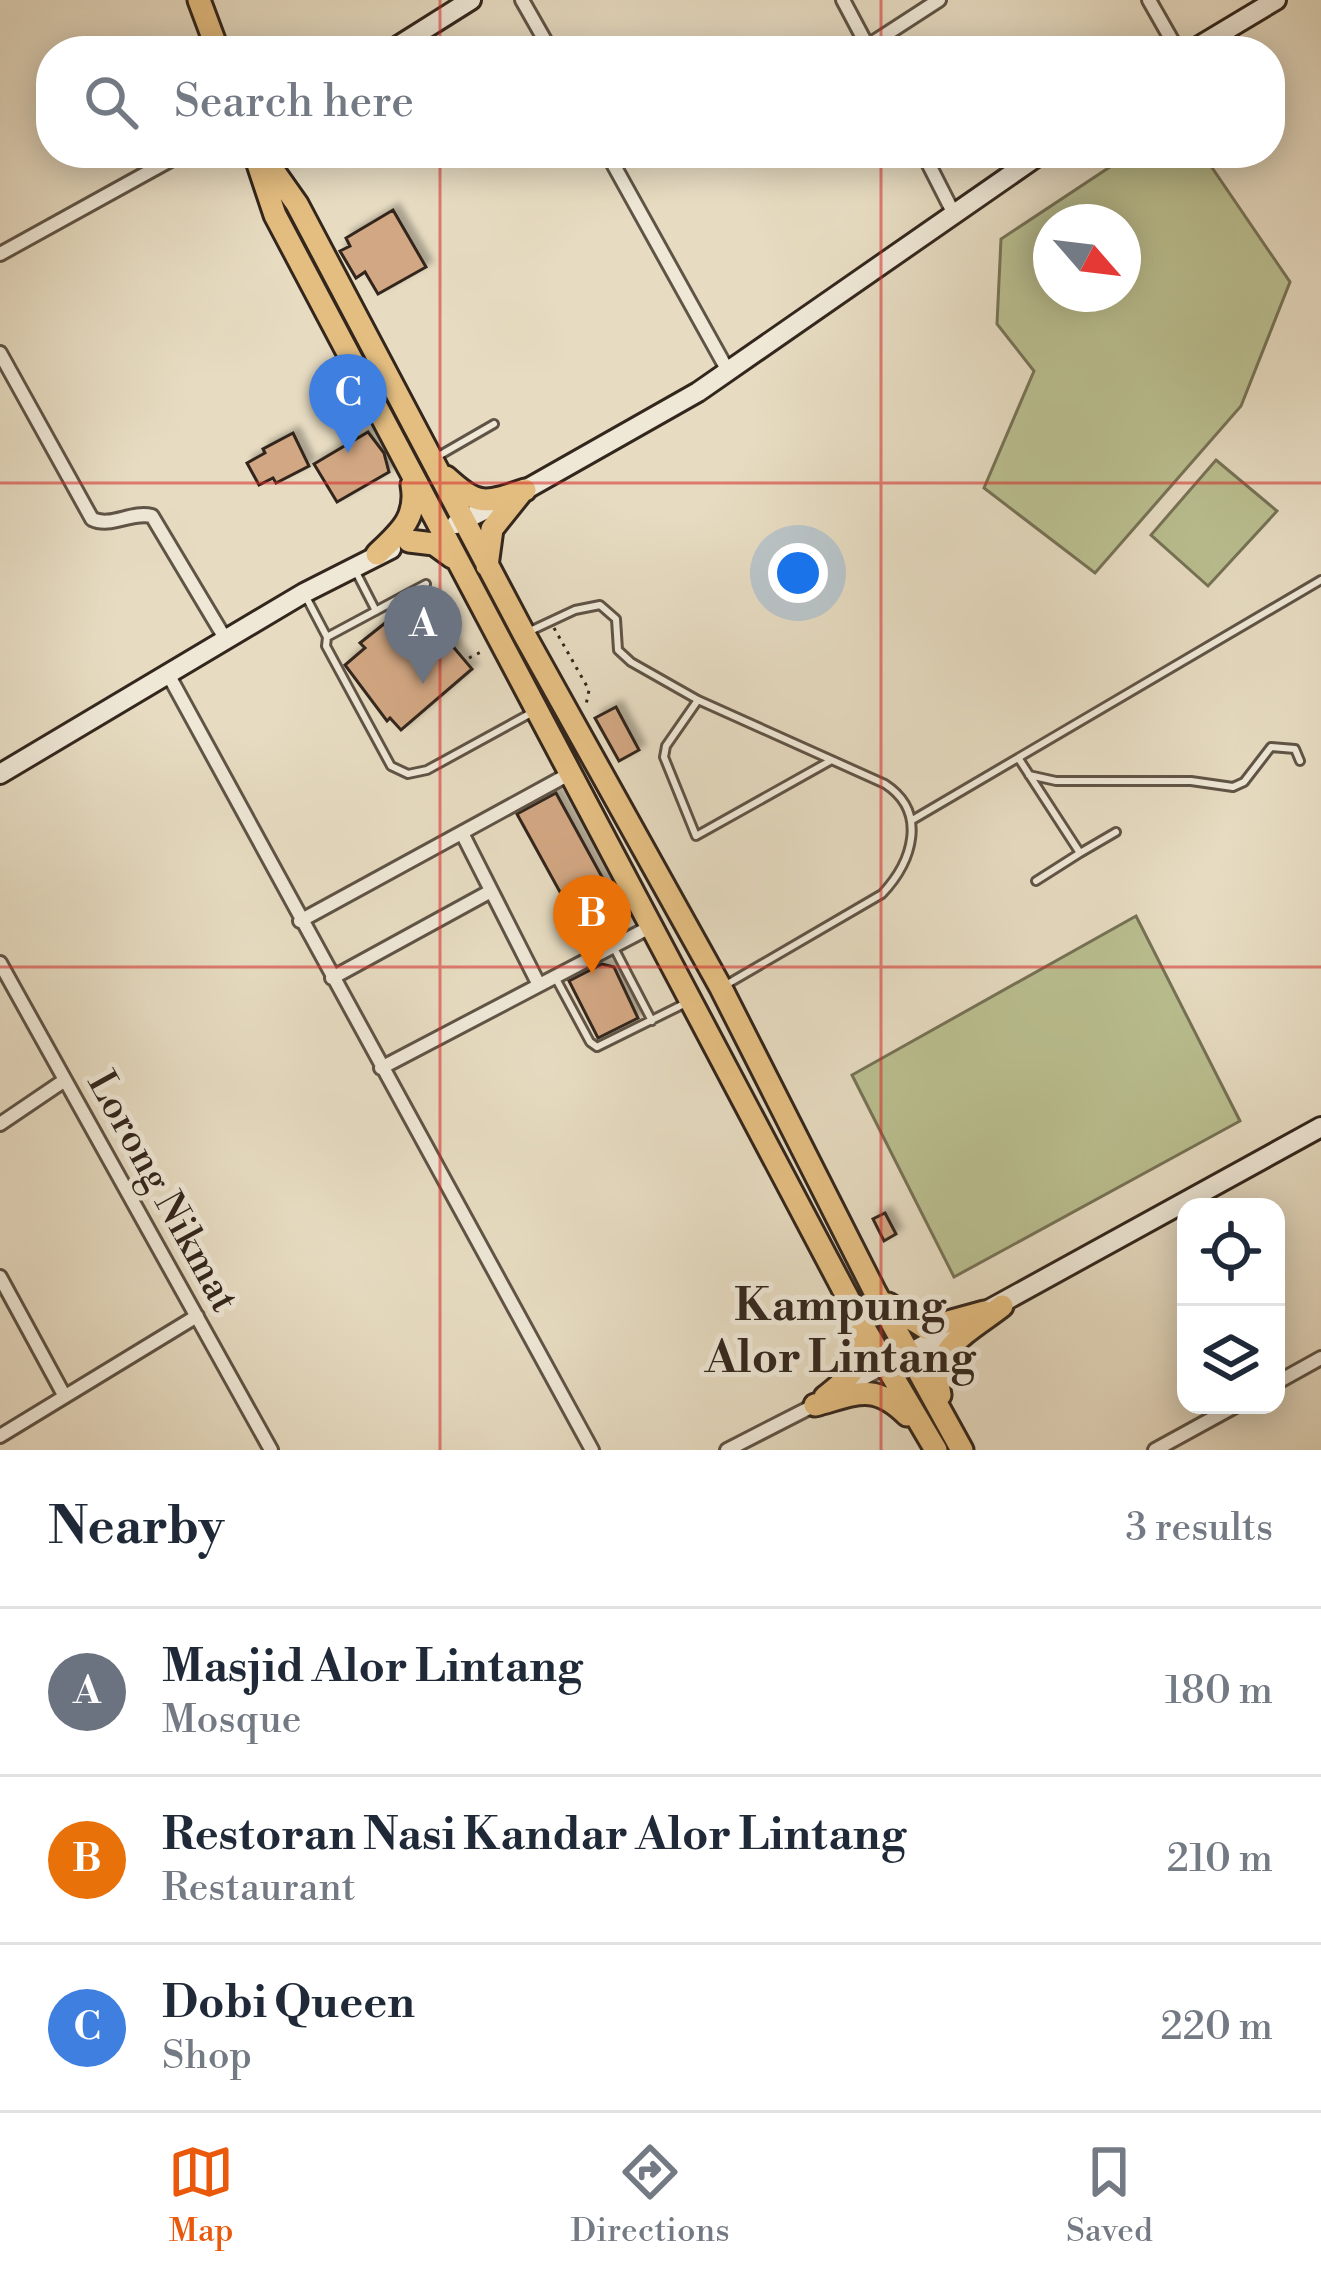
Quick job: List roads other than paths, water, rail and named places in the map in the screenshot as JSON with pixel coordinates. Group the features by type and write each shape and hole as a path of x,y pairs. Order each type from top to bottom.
{"main road":[{"path":"199,0 212,36"},
{"path":"262,168 275,215 860,1321 886,1367 937,1436"},
{"path":"269,168 296,204 524,634 721,988 910,1353 937,1436"},
{"path":"432,463 472,499 489,501 525,490"},
{"path":"377,554 405,527 413,511 414,492 406,466"},
{"path":"488,566 492,529 525,490"},
{"path":"409,541 434,544 457,561"},
{"path":"875,1292 894,1310 926,1328 1002,1306"},
{"path":"937,1436 935,1376 941,1357 1002,1306"},
{"path":"815,1405 856,1369 863,1349 860,1321"},
{"path":"815,1405 879,1393 962,1450"}],"street":[{"path":"522,0 542,36"},
{"path":"843,0 862,36"},
{"path":"886,36 939,0"},
{"path":"1149,0 1169,36"},
{"path":"1216,36 1276,0"},
{"path":"412,36 464,2"},
{"path":"0,254 156,168"},
{"path":"615,168 728,371"},
{"path":"931,168 954,214"},
{"path":"0,774 304,593 377,554 463,521 525,490 684,401 1020,168"},
{"path":"0,353 92,518 104,523 152,516 226,640"},
{"path":"168,674 592,1450"},
{"path":"300,921 571,773"},
{"path":"462,833 539,986"},
{"path":"332,978 490,891"},
{"path":"381,1068 652,926"},
{"name":"Lorong Nikmat","path":"0,963 271,1450"},
{"path":"0,1124 65,1080"},
{"path":"728,1450 1002,1306 1321,1126"},
{"path":"0,1277 64,1395"},
{"path":"0,1436 196,1316"},
{"path":"1285,1378 1321,1358"},
{"path":"1155,1450 1221,1414"}],"lane":[{"path":"432,463 494,424"},
{"path":"353,567 376,610"},
{"path":"721,988 882,894 896,875 914,819 1321,580"},
{"path":"327,637 425,584"},
{"path":"304,593 382,752 401,772 427,770 537,710"},
{"path":"524,634 550,620 600,605 616,620 622,656 698,700 894,790 914,819"},
{"path":"698,700 666,746 664,757 696,836 832,760"},
{"path":"1029,775 1056,781 1191,781 1233,787 1244,782 1271,747 1294,749 1300,761"},
{"path":"1018,759 1080,853"},
{"path":"1036,881 1116,832"},
{"path":"614,946 652,1021"},
{"path":"555,977 597,1047 692,1000"}],"place":[{"name":"Dobi Queen","path":"348,453"},
{"name":"Masjid Alor Lintang","path":"423,684"},
{"name":"Restoran Nasi Kandar Alor Lintang","path":"592,974"}],"district":[{"name":"Kampung Alor Lintang","path":"840,1332"}]}
